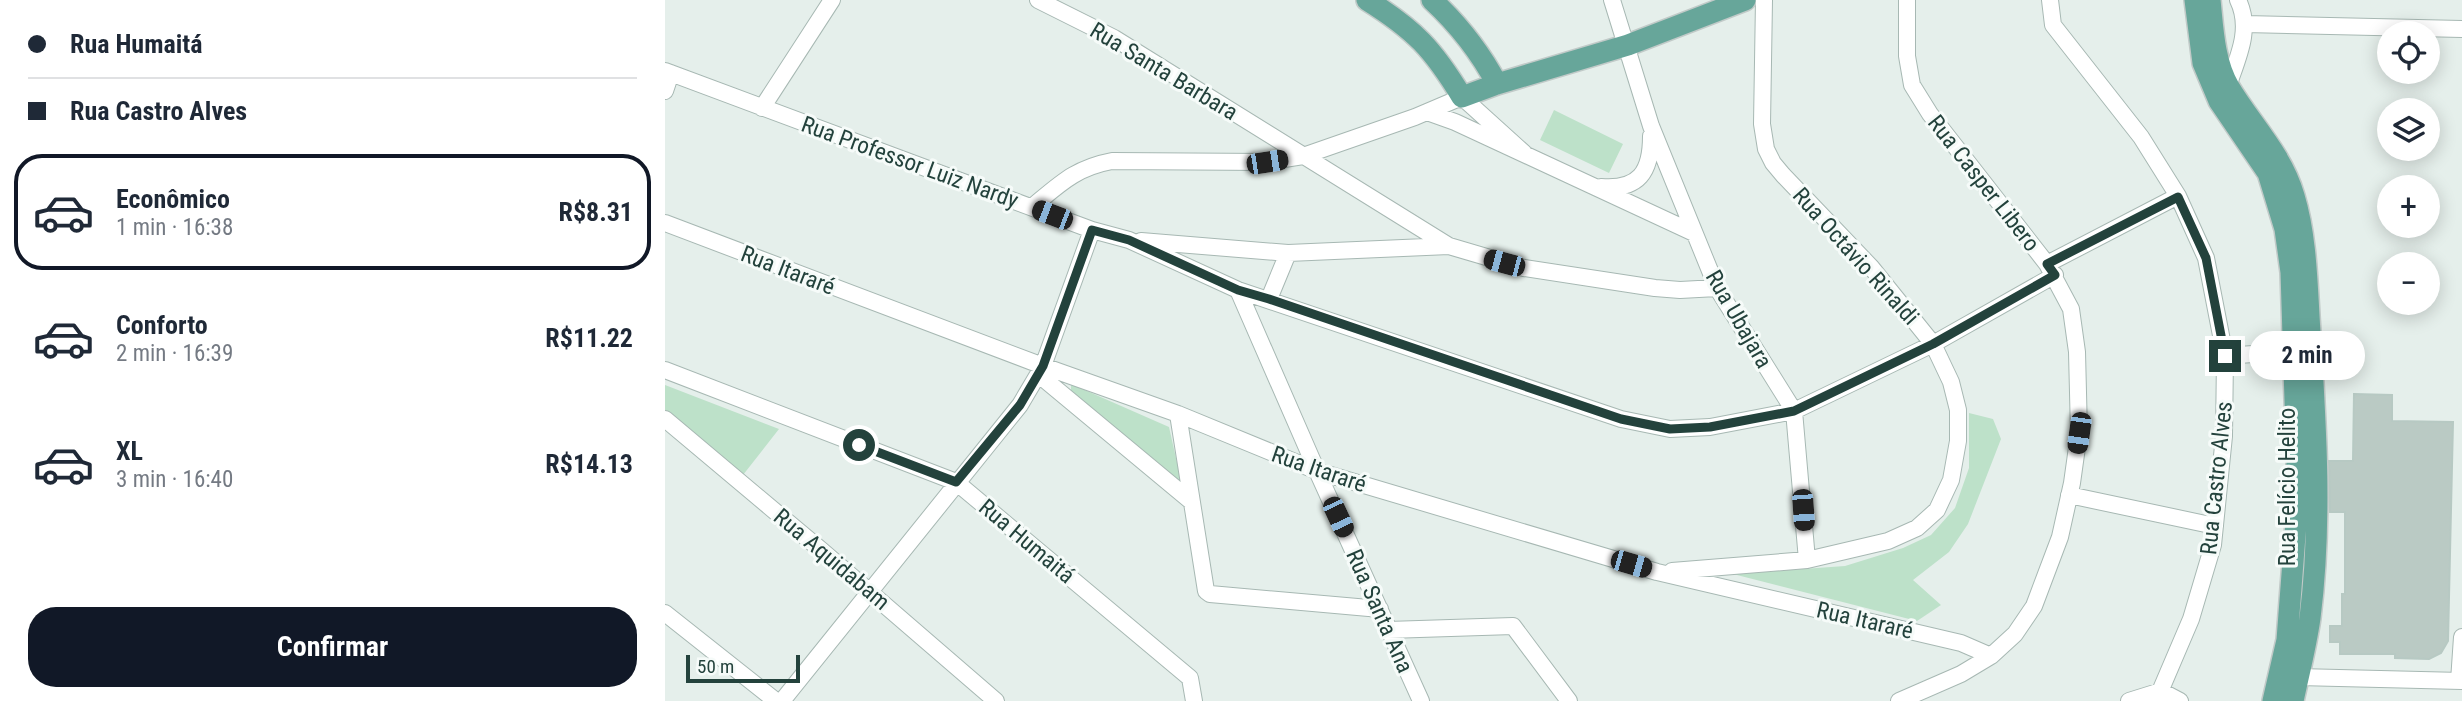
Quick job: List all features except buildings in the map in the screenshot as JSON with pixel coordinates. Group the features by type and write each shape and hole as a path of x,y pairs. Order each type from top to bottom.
{"main road":[{"path":"1367,0 1403,23 1433,52 1462,97 1628,45 1745,0"},
{"path":"1432,0 1455,22 1486,64 1497,84"},
{"name":"Rua Felício Helito","path":"2195,0 2203,63 2212,88 2260,160 2273,187 2285,229 2291,272 2298,508 2287,640 2273,701"},
{"name":"Rua Felício Helito","path":"2210,0 2214,38 2228,86 2280,160 2288,179 2297,207 2305,265 2318,499 2310,617 2293,701"}],"street":[{"path":"762,108 832,0"},
{"name":"Rua Santa Barbara","path":"1038,0 1114,38 1449,246 1537,270 1655,288 1717,288"},
{"name":"Rua Ubajara","path":"1612,0 1651,126 1717,288 1794,411 1807,559"},
{"name":"Rua Octávio Rinaldi","path":"1657,572 1807,559 1888,541 1917,528 1937,510 1951,480 1958,441 1958,410 1951,382 1933,344 1871,267 1783,175 1769,156 1762,124 1764,0"},
{"name":"Rua Casper Libero","path":"1899,701 1961,674 1991,656 2015,634 2034,606 2060,537 2079,433 2077,352 2071,309 2051,270 1930,114 1912,85 1907,56 1907,0"},
{"name":"Rua Castro Alves","path":"2050,0 2053,24 2141,138 2178,197 2206,258 2225,356 2224,436 2213,545 2191,619 2159,696"},
{"path":"2228,86 2244,41 2245,23 2238,0"},
{"path":"2245,23 2462,29"},
{"path":"665,91 668,72"},
{"name":"Rua Professor Luiz Nardy","path":"668,72 1092,230 1129,240 1238,290 1621,419 1670,429 1710,427 1794,411 1933,344 2051,270 2178,197"},
{"path":"1032,207 1070,176 1090,165 1112,161 1267,162 1303,156 1462,97 1524,153"},
{"path":"1427,112 1524,153 1694,233"},
{"path":"1595,186 1619,188 1636,181 1647,168 1651,155 1651,126"},
{"name":"Rua Itararé","path":"665,223 1041,370 1178,414 1317,471 1657,572 1961,643 1991,656"},
{"path":"782,701 1020,405 1041,370 1092,230"},
{"path":"1129,240 1288,253 1449,246"},
{"path":"1269,299 1288,253"},
{"name":"Rua Santa Ana","path":"1238,290 1421,701"},
{"path":"2225,356 2294,351"},
{"name":"Rua Humaitá","path":"665,370 956,482 1190,678 1194,701"},
{"path":"1041,370 1192,502"},
{"path":"1178,414 1204,587 1210,594 1380,609"},
{"name":"Rua Aquidabam","path":"665,419 996,701"},
{"path":"2069,495 2215,526"},
{"path":"665,613 776,701"},
{"path":"1388,630 1513,626 1569,701"},
{"path":"2298,677 2461,681 2462,637"},
{"path":"2129,701 2159,696 2180,701"}],"green space":[{"path":"1554,110 1623,144 1609,173 1540,140"},
{"path":"1071,384 1169,427 1182,485 1071,392"},
{"path":"665,385 779,429 743,475 665,410"},
{"path":"1969,413 1993,419 2001,439 1968,524 1949,552 1913,580 1941,605 1917,621 1733,574 1845,566 1903,548 1931,535 1955,508 1969,468"}],"route":[{"path":"859,445 956,482 1020,405 1043,366 1092,230 1129,240 1238,290 1621,419 1670,429 1710,427 1794,411 1933,344 2055,275 2047,264 2178,197 2206,258 2225,356"}]}
